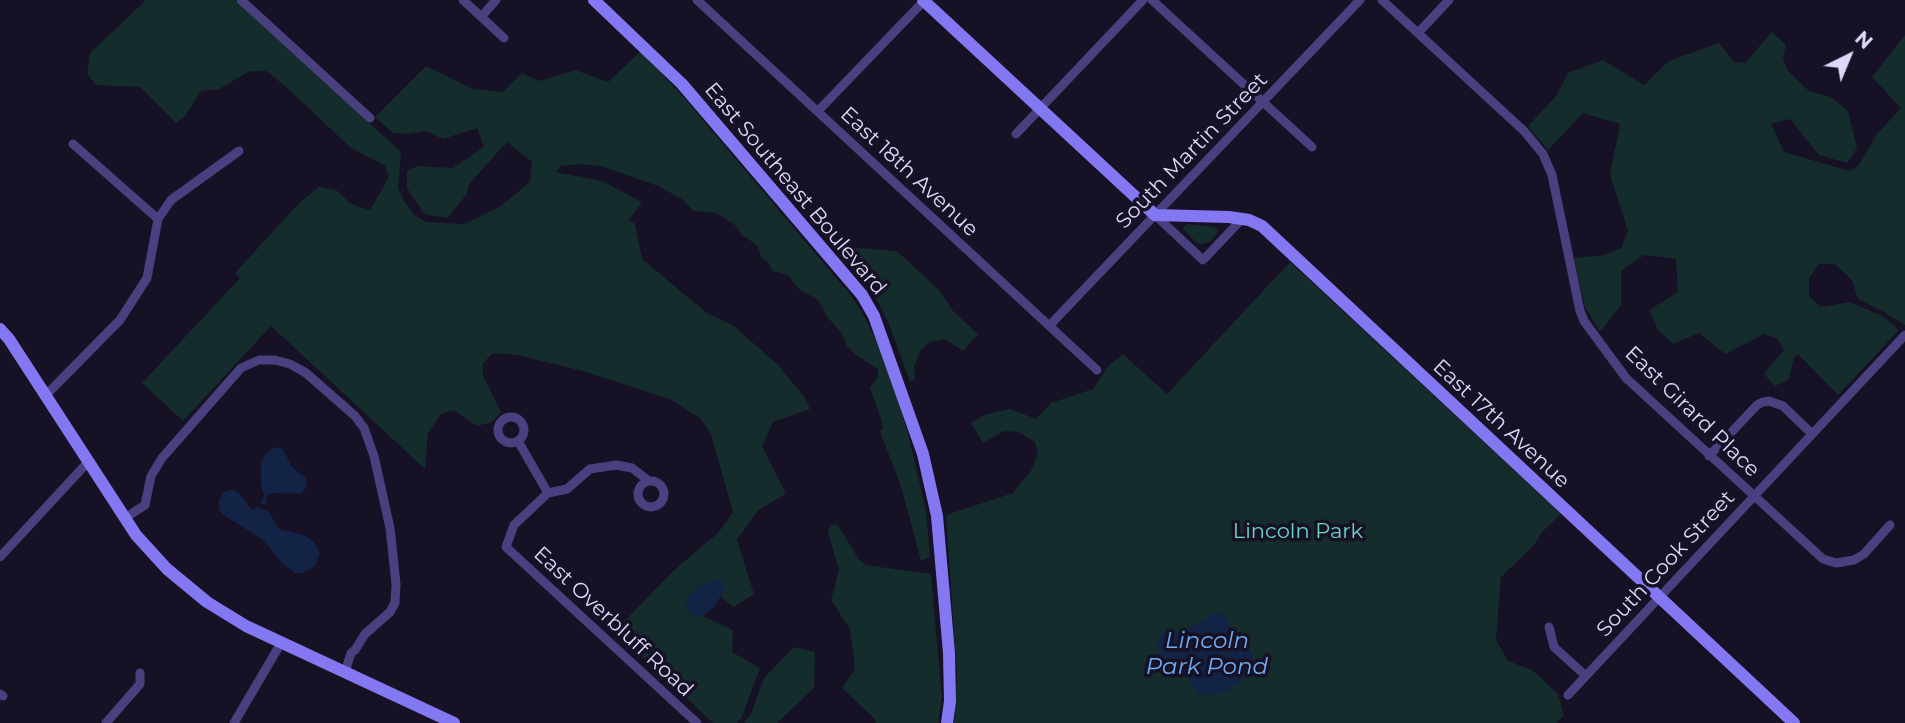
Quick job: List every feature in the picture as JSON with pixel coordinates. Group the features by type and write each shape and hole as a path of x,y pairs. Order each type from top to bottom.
{"street":[{"path":"242,0 370,118"},
{"path":"463,0 504,38"},
{"path":"481,17 496,0"},
{"name":"East Southeast Boulevard","path":"594,0 682,84 862,295 883,335 922,448 937,516 948,653 950,701 947,723"},
{"name":"East 18th Avenue","path":"697,0 1097,370"},
{"path":"818,111 924,0 1203,260 1242,219"},
{"path":"1016,134 1143,0"},
{"path":"1152,0 1311,147"},
{"name":"South Martin Street","path":"1049,325 1360,0"},
{"name":"East Girard Place","path":"1382,0 1524,131 1537,147 1552,175 1576,298 1584,321 1626,378 1829,562 1845,563 1864,554 1890,525"},
{"path":"1418,33 1449,0"},
{"path":"73,144 158,219"},
{"path":"46,396 120,320 147,278 158,219 172,200 239,151"},
{"name":"East 17th Avenue","path":"1155,215 1255,222 1794,723"},
{"path":"0,329 88,461 130,515 136,535 177,578 207,602 246,626 281,643 347,668 454,723"},
{"name":"South Cook Street","path":"1568,695 1905,335"},
{"path":"130,515 145,505 150,475 162,458 241,368 259,360 275,360 290,363 306,373 355,416 364,428 374,456 389,520 396,584 395,603 390,612 365,634 355,650 354,662 347,668"},
{"path":"1709,456 1758,405 1769,401 1783,406 1811,433"},
{"path":"518,441 548,493 567,489 590,470 616,465 632,468 649,481"},
{"path":"0,556 88,461"},
{"name":"East Overbluff Road","path":"548,493 514,525 506,547 697,723"},
{"path":"1549,627 1555,647 1586,676"},
{"path":"234,723 281,643"},
{"path":"106,723 140,684 140,673"}],"green space":[{"path":"146,0 235,0 401,152 398,188 414,215 427,222 464,224 501,206 530,182 532,162 507,142 469,184 467,194 447,218 424,214 407,188 407,171 417,166 453,168 484,147 477,128 443,139 425,131 393,133 375,117 426,66 473,89 503,92 522,73 539,81 575,70 608,82 641,51 685,99 853,298 865,318 885,359 907,430 926,510 930,557 921,561 901,486 880,432 883,428 881,419 870,388 878,377 878,369 847,346 841,332 817,299 800,290 788,275 772,271 768,262 761,258 758,246 742,235 735,225 716,213 694,211 682,199 658,186 601,166 561,166 555,172 602,181 642,202 629,220 635,224 642,259 707,313 734,326 778,365 805,398 810,409 773,422 762,446 786,494 758,510 737,540 754,594 734,607 721,597 725,589 693,615 703,616 733,630 732,652 760,668 742,717 737,723 713,723 615,631 672,572 718,533 733,512 711,434 701,419 672,400 583,371 517,355 493,353 483,363 483,375 501,412 492,422 477,426 454,410 441,414 428,433 425,469 271,326 183,421 142,383 240,278 235,273 299,203 319,187 336,190 351,204 370,210 389,177 385,166 351,148 266,71 250,71 219,89 201,91 186,115 176,123 140,87 96,85 87,74 90,53"},
{"path":"1772,32 1786,45 1783,57 1787,70 1809,91 1831,97 1848,111 1857,148 1847,163 1819,155 1790,119 1771,124 1784,152 1850,171 1858,166 1877,134 1901,108 1872,77 1905,35 1905,325 1858,299 1852,280 1835,264 1819,264 1809,278 1809,296 1821,307 1850,302 1882,316 1899,330 1838,395 1798,354 1794,357 1789,379 1775,386 1764,374 1784,350 1777,338 1764,334 1725,354 1699,333 1673,344 1658,330 1649,310 1678,292 1676,259 1644,255 1621,271 1621,305 1600,332 1585,307 1574,258 1605,255 1621,248 1628,231 1610,175 1620,124 1583,113 1548,150 1528,126 1556,96 1568,73 1603,60 1644,85 1669,61 1719,43 1734,62 1745,63"},
{"path":"1187,224 1215,227 1218,232 1210,242 1201,244 1183,229"},
{"path":"819,226 831,228 856,248 897,251 940,291 953,311 978,334 963,351 945,339 930,342 921,350 914,367 915,379 910,382 878,302"},
{"name":"Lincoln Park","path":"1290,262 1561,514 1501,577 1496,640 1508,661 1532,670 1558,694 1564,715 1557,723 954,723 957,674 946,515 1013,493 1031,471 1038,453 1035,442 1018,432 1004,431 983,443 971,423 984,415 1010,409 1036,419 1051,403 1093,389 1109,365 1123,354 1167,394"},
{"path":"831,524 838,525 865,565 931,574 942,698 938,723 875,723 876,720 842,688 855,669 850,629 831,600 839,570 828,532"},
{"path":"794,647 815,652 814,688 777,723 744,723 751,714 764,678"}],"water":[{"path":"274,447 283,449 291,466 305,477 307,487 300,494 271,493 266,504 261,504 264,495 261,486 261,462 266,453"},
{"path":"233,489 252,510 257,507 269,512 279,529 304,535 314,542 320,554 315,566 302,573 295,573 283,564 263,540 222,514 219,500 224,492"},
{"path":"720,579 725,589 714,607 703,616 693,616 686,607 687,598 701,585"},
{"name":"Lincoln Park Pond","path":"1220,612 1228,620 1232,640 1246,643 1254,663 1251,673 1225,693 1202,695 1196,692 1190,680 1161,658 1158,645 1162,631 1182,633"}]}
